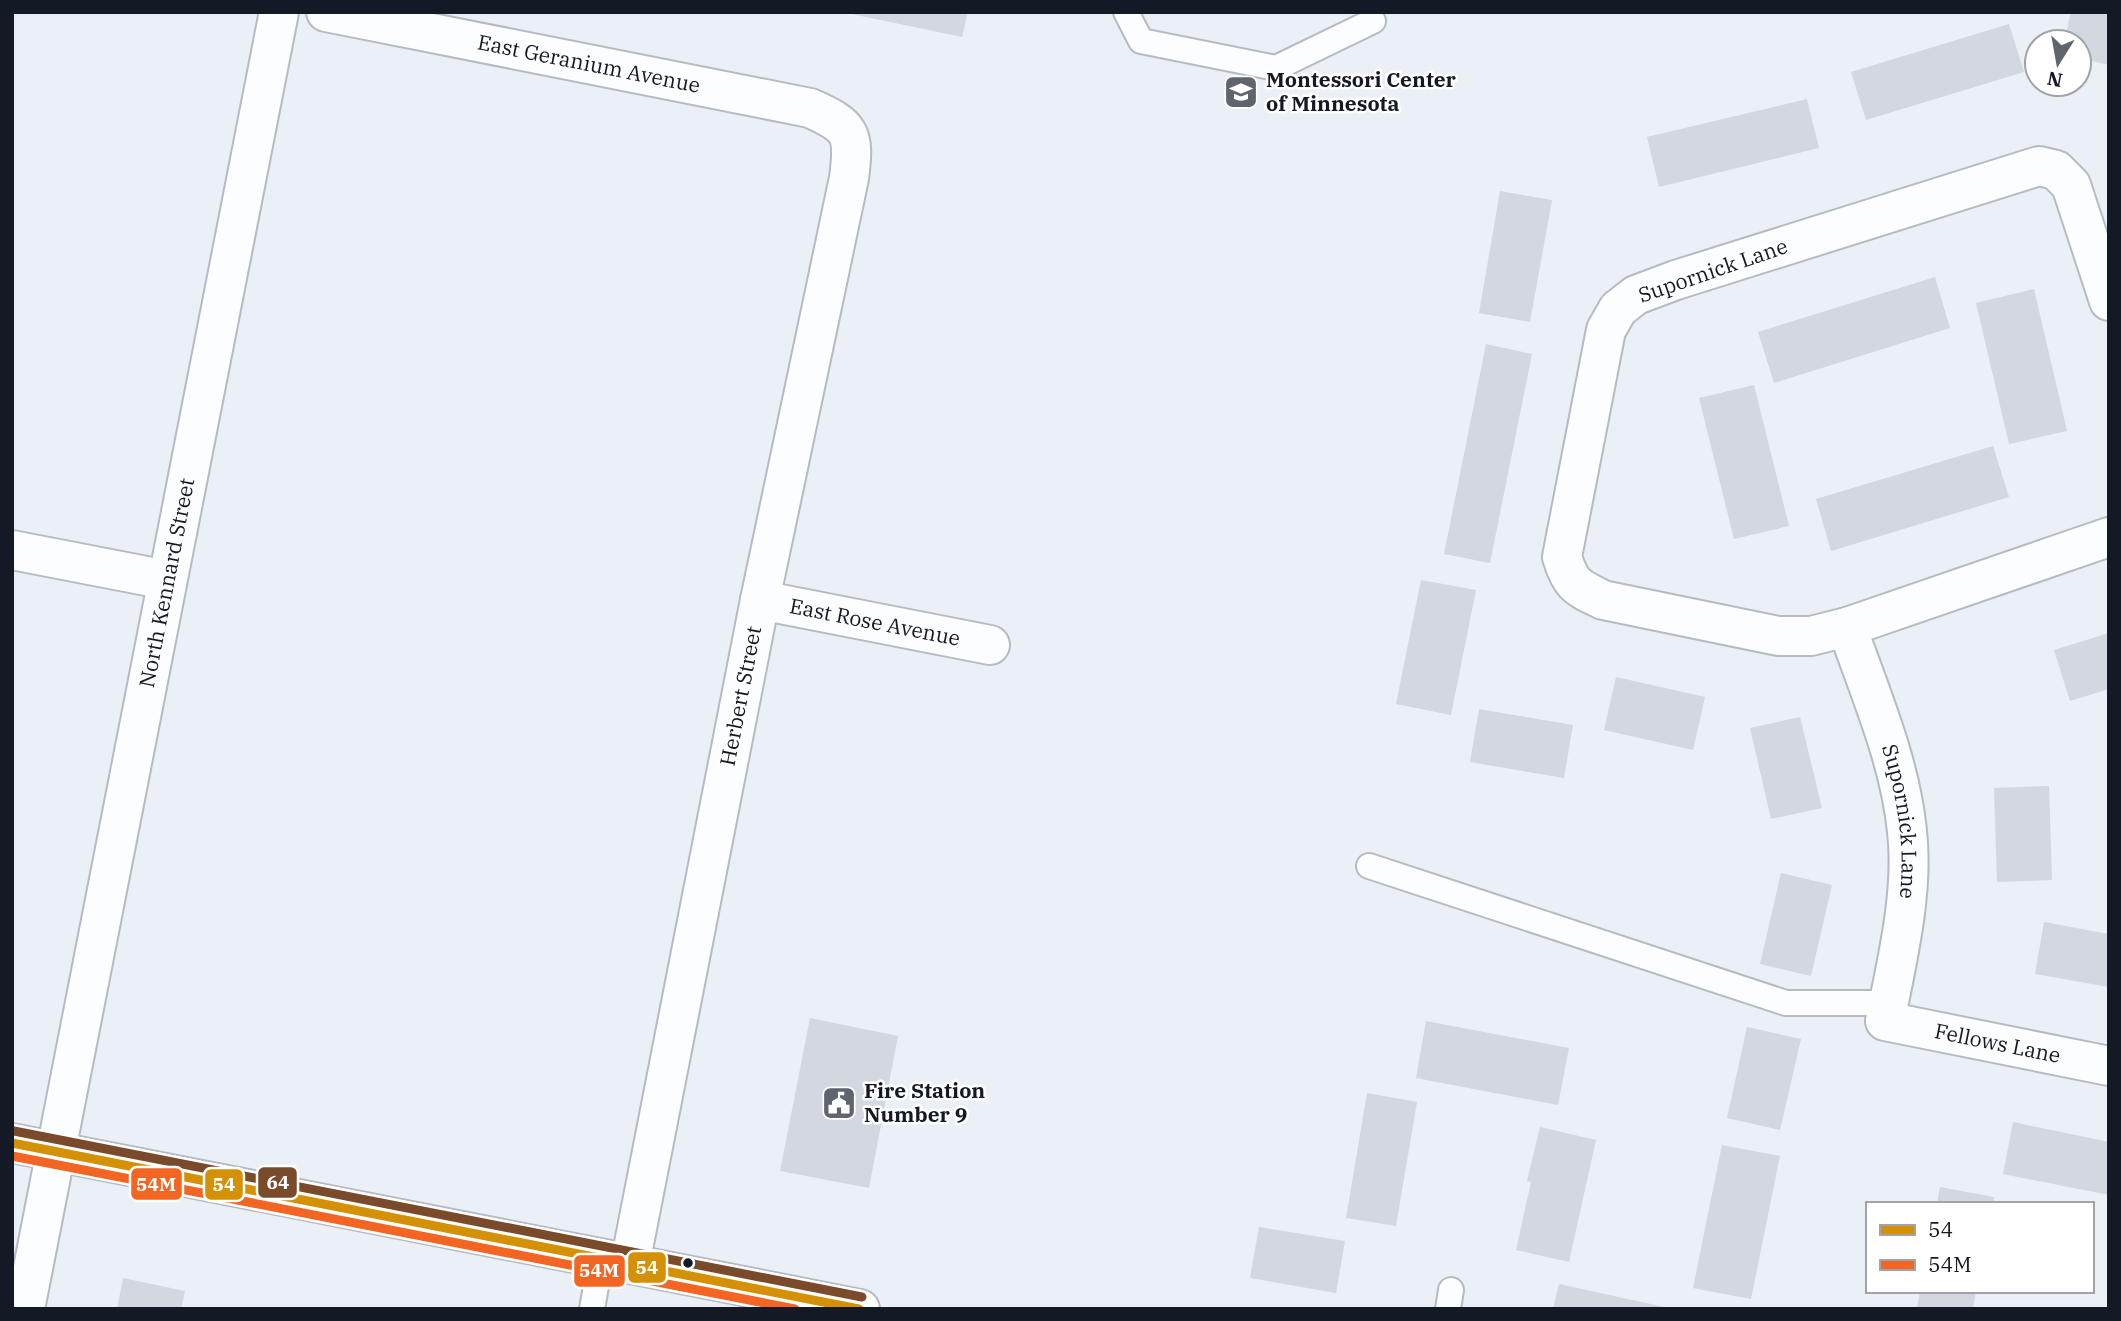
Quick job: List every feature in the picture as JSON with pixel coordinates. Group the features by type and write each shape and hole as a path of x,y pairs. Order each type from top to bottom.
{"street":[{"name":"North Kennard Street","path":"25,1309 279,12"},
{"name":"East Geranium Avenue","path":"326,12 810,108 833,118 846,129"},
{"name":"Herbert Street","path":"615,1261 760,600 849,178 853,150 846,129"},
{"name":"Supornick Lane","path":"2109,301 2071,185 2056,170 2039,166 1636,295 1618,309 1606,330 1562,557 1568,575 1580,590 1603,600 1779,636 1811,636 1847,627 2109,537"},
{"path":"12,550 167,580"},
{"name":"East Rose Avenue","path":"760,600 989,645"},
{"name":"Supornick Lane","path":"1847,627 1894,761 1907,832 1906,897 1887,1012"},
{"name":"Fellows Lane","path":"1887,1012 2109,1066"},
{"path":"12,1143 860,1309"}],"lane":[{"path":"1126,12 1141,41 1276,68 1373,21"},
{"path":"1369,866 1786,1003 1887,1012"},
{"path":"592,1309 615,1261"}],"building":[{"path":"842,12 968,12 962,37"},
{"path":"2071,12 2109,12 2109,65 2093,61 2093,28 2067,28"},
{"path":"2009,24 2023,69 2023,72 1866,120 1851,72"},
{"path":"1807,99 1819,148 1659,187 1647,137"},
{"path":"1500,191 1552,200 1530,322 1479,313"},
{"path":"1935,277 1950,328 1774,383 1758,332"},
{"path":"2034,289 2067,431 2009,444 1976,303"},
{"path":"1486,344 1532,354 1490,563 1444,554"},
{"path":"1754,385 1789,526 1734,539 1699,398"},
{"path":"1993,446 2009,497 1831,551 1816,499"},
{"path":"1421,580 1476,590 1451,715 1396,704"},
{"path":"2109,633 2109,689 2070,701 2054,650"},
{"path":"1616,677 1705,697 1693,750 1604,730"},
{"path":"1479,709 1573,725 1564,778 1470,762"},
{"path":"1800,717 1822,808 1771,819 1750,728"},
{"path":"2049,786 2052,880 1997,882 1994,788"},
{"path":"1781,873 1832,885 1811,976 1760,964"},
{"path":"2044,922 2109,934 2109,987 2035,974"},
{"name":"Fire Station Number 9","path":"810,1018 898,1036 869,1188 780,1171"},
{"path":"1426,1021 1569,1048 1558,1105 1416,1078"},
{"path":"1747,1027 1801,1039 1780,1130 1727,1118"},
{"path":"1367,1093 1417,1102 1396,1226 1346,1218"},
{"path":"2013,1122 2109,1142 2109,1195 2003,1174"},
{"path":"1540,1127 1596,1140 1569,1262 1516,1250 1531,1182 1527,1181"},
{"path":"1722,1145 1780,1156 1751,1299 1693,1288"},
{"path":"1940,1187 1994,1197 1993,1202 1937,1202"},
{"path":"1259,1227 1345,1241 1336,1293 1250,1278"},
{"path":"123,1278 185,1291 181,1309 117,1309"},
{"path":"1559,1284 1669,1308 1669,1309 1553,1309"},
{"path":"1920,1293 1976,1293 1973,1309 1917,1309"}],"transit line":[{"name":"64","path":"14,1131 862,1297"},
{"name":"54","path":"12,1143 859,1309"},
{"name":"54M","path":"12,1156 795,1309"}],"place":[{"name":"Montessori Center of Minnesota","path":"1241,92"},
{"name":"Fire Station Number 9","path":"839,1103"}]}
